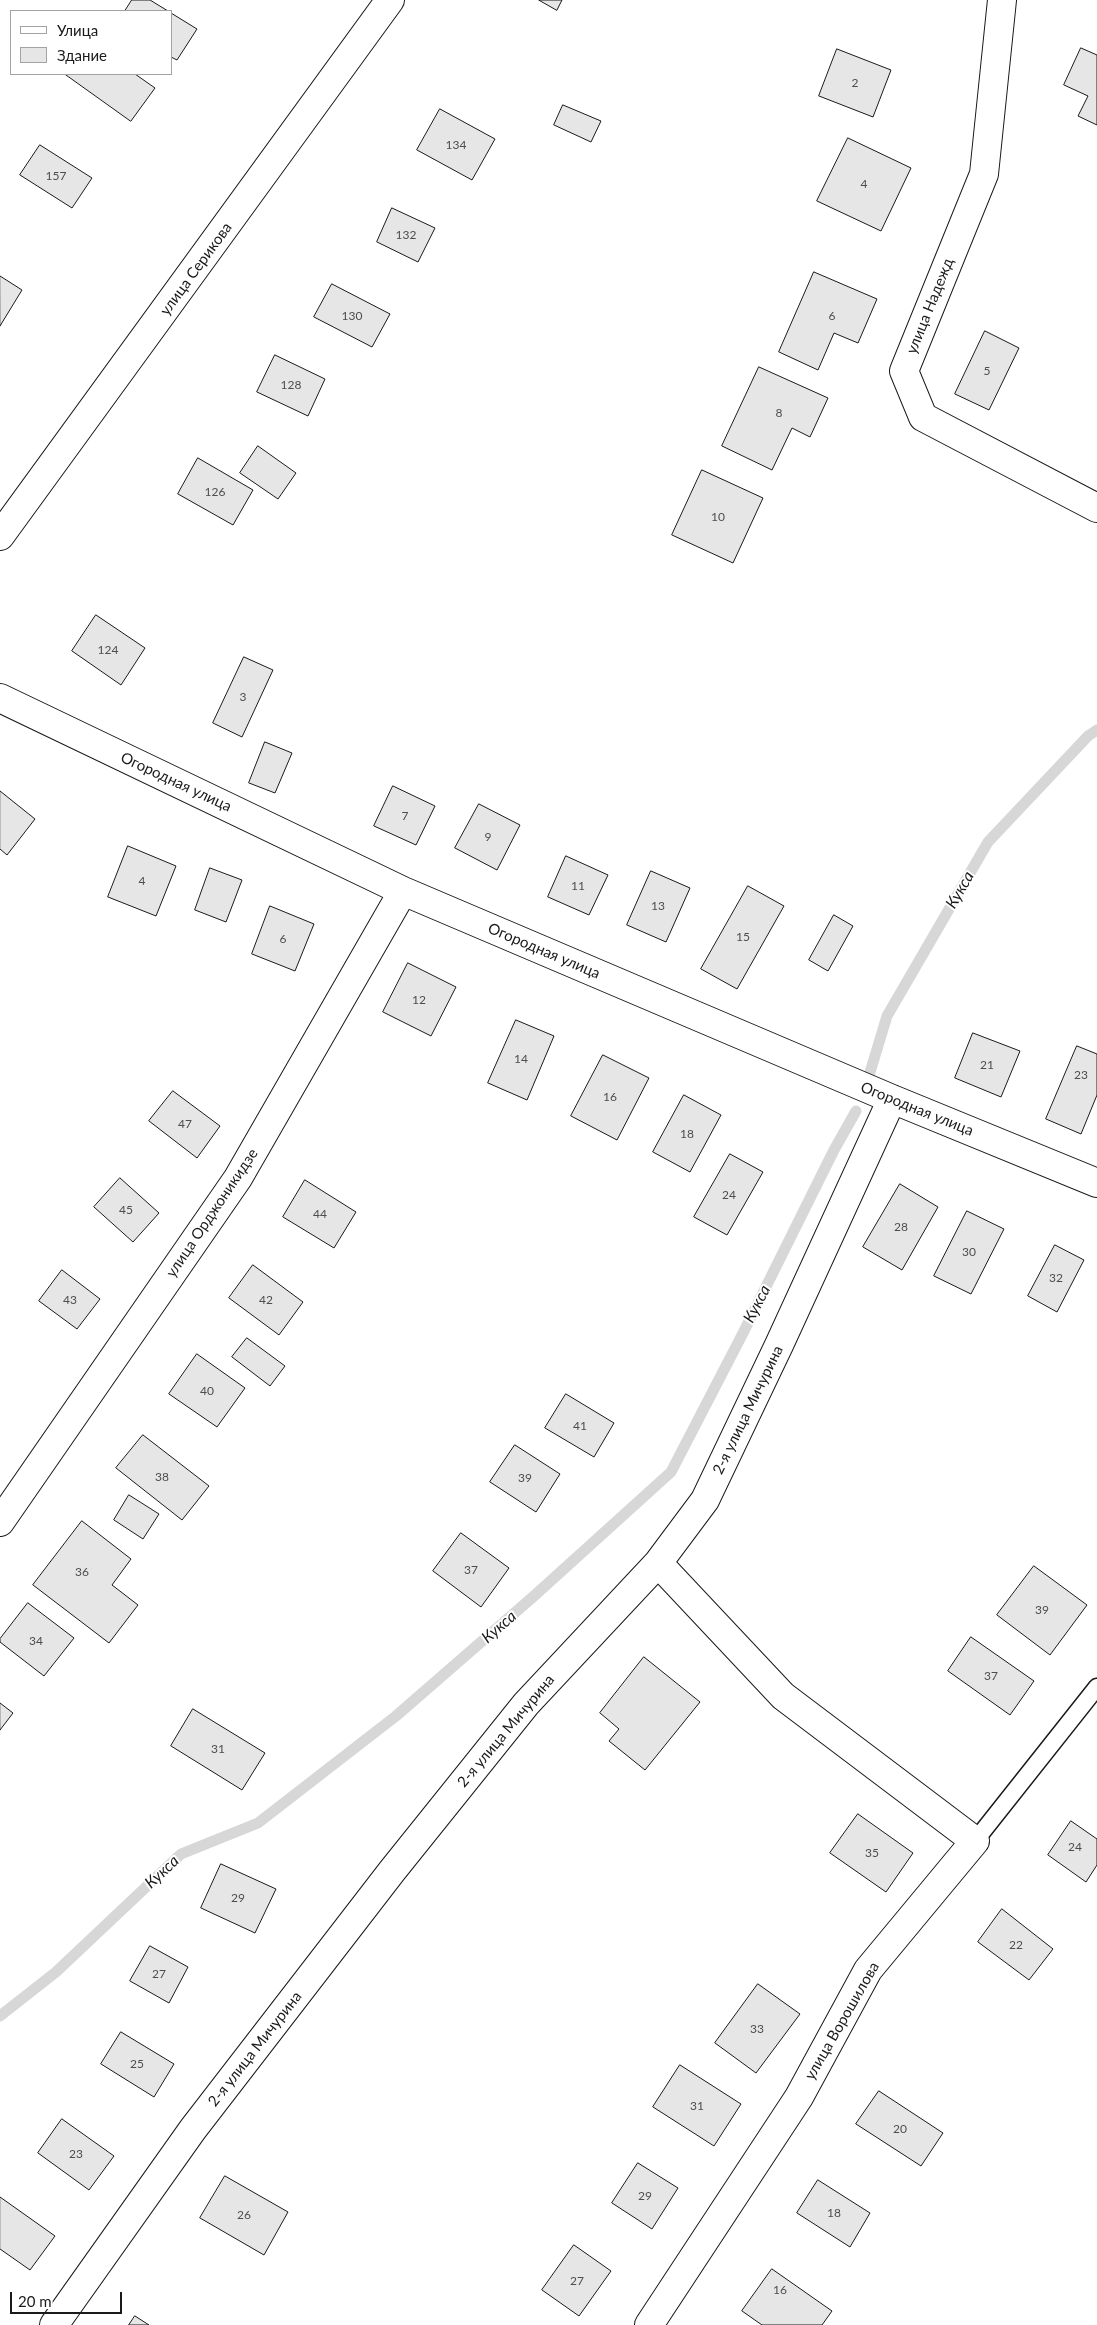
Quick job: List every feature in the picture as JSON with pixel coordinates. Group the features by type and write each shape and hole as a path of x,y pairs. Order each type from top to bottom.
{"street":[{"name":"улица Серикова","path":"0,536 390,0"},
{"name":"улица Надежд","path":"1002,0 984,174 904,371 923,417 1097,508"},
{"name":"Огородная улица","path":"0,698 403,891 892,1099 1097,1183"},
{"name":"улица Орджоникидзе","path":"0,1522 238,1178 403,891"},
{"name":"2-я улица Мичурина","path":"54,2325 193,2129 392,1871 526,1704 658,1562 705,1500 779,1345 892,1099"},
{"path":"658,1562 783,1696 975,1841"},
{"name":"улица Ворошилова","path":"650,2325 800,2097 868,1970 975,1841"}],"lane":[{"name":"улица Ворошилова","path":"975,1841 1097,1687"}],"building":[{"path":"132,0 150,0 166,10 126,10"},
{"path":"539,0 562,0 557,10"},
{"path":"172,14 197,29 177,60 172,58"},
{"path":"1081,48 1097,55 1097,125 1078,116 1088,96 1064,85"},
{"path":"837,49 891,70 873,117 819,96"},
{"path":"66,75 136,75 155,88 131,121"},
{"path":"563,105 601,121 591,142 554,125"},
{"path":"440,109 495,139 472,180 417,150"},
{"path":"848,138 911,168 881,231 817,201"},
{"path":"40,145 92,178 72,208 20,175"},
{"path":"392,208 435,228 418,262 377,242"},
{"path":"814,272 877,299 858,343 834,333 818,370 779,352"},
{"path":"0,276 22,290 0,326"},
{"path":"332,284 390,314 372,347 314,317"},
{"path":"985,331 1019,348 989,410 955,394"},
{"path":"275,355 325,379 308,416 257,392"},
{"path":"759,367 828,398 810,437 792,428 772,470 722,446"},
{"path":"258,446 296,473 278,499 240,473"},
{"path":"198,458 253,490 233,525 178,494"},
{"path":"702,470 763,498 733,563 672,535"},
{"path":"96,615 145,648 121,685 72,651"},
{"path":"244,657 273,670 242,737 213,723"},
{"path":"265,742 292,753 275,793 249,783"},
{"path":"393,786 435,806 416,845 374,826"},
{"path":"0,791 35,819 7,855 0,849"},
{"path":"479,804 520,825 497,870 455,848"},
{"path":"128,846 176,866 156,916 108,897"},
{"path":"566,856 608,875 589,915 548,897"},
{"path":"210,868 242,880 226,922 195,910"},
{"path":"651,871 690,888 666,942 627,925"},
{"path":"748,886 784,906 737,989 701,969"},
{"path":"270,906 314,924 295,971 252,954"},
{"path":"834,915 853,926 828,971 809,960"},
{"path":"408,963 456,987 431,1036 383,1012"},
{"path":"516,1020 554,1036 527,1100 488,1083"},
{"path":"973,1033 1020,1051 1001,1097 955,1078"},
{"path":"1077,1046 1097,1054 1097,1095 1081,1134 1046,1119"},
{"path":"603,1055 649,1078 617,1140 571,1116"},
{"path":"173,1091 220,1126 197,1158 149,1121"},
{"path":"684,1095 721,1115 690,1172 653,1152"},
{"path":"730,1154 763,1172 727,1235 694,1217"},
{"path":"120,1178 159,1213 133,1242 94,1207"},
{"path":"305,1180 356,1212 334,1248 283,1217"},
{"path":"900,1184 938,1207 902,1270 863,1247"},
{"path":"967,1211 1004,1229 971,1294 934,1276"},
{"path":"1055,1245 1084,1260 1057,1312 1028,1296"},
{"path":"253,1265 303,1302 279,1335 229,1298"},
{"path":"62,1270 100,1299 77,1329 39,1301"},
{"path":"247,1338 285,1366 270,1386 232,1357"},
{"path":"197,1354 245,1388 217,1427 169,1394"},
{"path":"566,1394 614,1423 594,1457 545,1428"},
{"path":"143,1435 209,1486 182,1520 116,1468"},
{"path":"515,1445 560,1474 536,1512 490,1482"},
{"path":"129,1495 159,1514 143,1539 114,1520"},
{"path":"82,1521 131,1559 112,1585 138,1605 109,1643 33,1585"},
{"path":"461,1533 509,1568 481,1607 433,1571"},
{"path":"1034,1566 1087,1605 1050,1655 997,1615"},
{"path":"28,1603 74,1638 44,1676 0,1642 0,1639"},
{"path":"971,1637 1034,1681 1010,1715 948,1671"},
{"path":"644,1657 700,1702 645,1770 609,1741 619,1729 600,1713"},
{"path":"0,1703 13,1713 0,1730"},
{"path":"193,1709 265,1753 242,1790 171,1746"},
{"path":"858,1814 913,1853 886,1892 830,1853"},
{"path":"1071,1821 1097,1839 1097,1865 1086,1882 1048,1855"},
{"path":"221,1864 276,1889 255,1933 201,1908"},
{"path":"1002,1909 1053,1949 1029,1980 978,1942"},
{"path":"150,1946 188,1967 169,2003 130,1981"},
{"path":"758,1984 800,2014 756,2073 715,2043"},
{"path":"121,2032 174,2064 154,2097 101,2064"},
{"path":"680,2065 741,2104 714,2146 653,2107"},
{"path":"879,2091 943,2133 921,2166 856,2124"},
{"path":"62,2119 114,2156 89,2190 38,2153"},
{"path":"638,2163 678,2188 652,2229 612,2203"},
{"path":"225,2176 288,2212 264,2255 200,2218"},
{"path":"818,2180 870,2213 850,2247 797,2213"},
{"path":"0,2197 55,2236 30,2270 0,2249"},
{"path":"574,2245 611,2271 579,2316 542,2290"},
{"path":"772,2269 832,2311 822,2325 762,2325 742,2311"},
{"path":"135,2316 149,2325 129,2325"}],"waterway":[{"name":"Кукса","path":"868,1079 887,1016 988,842 1088,736 1097,730"},
{"name":"Кукса","path":"0,2016 56,1972 181,1854 258,1823 396,1716 534,1596 671,1472 834,1150 856,1111"}]}
